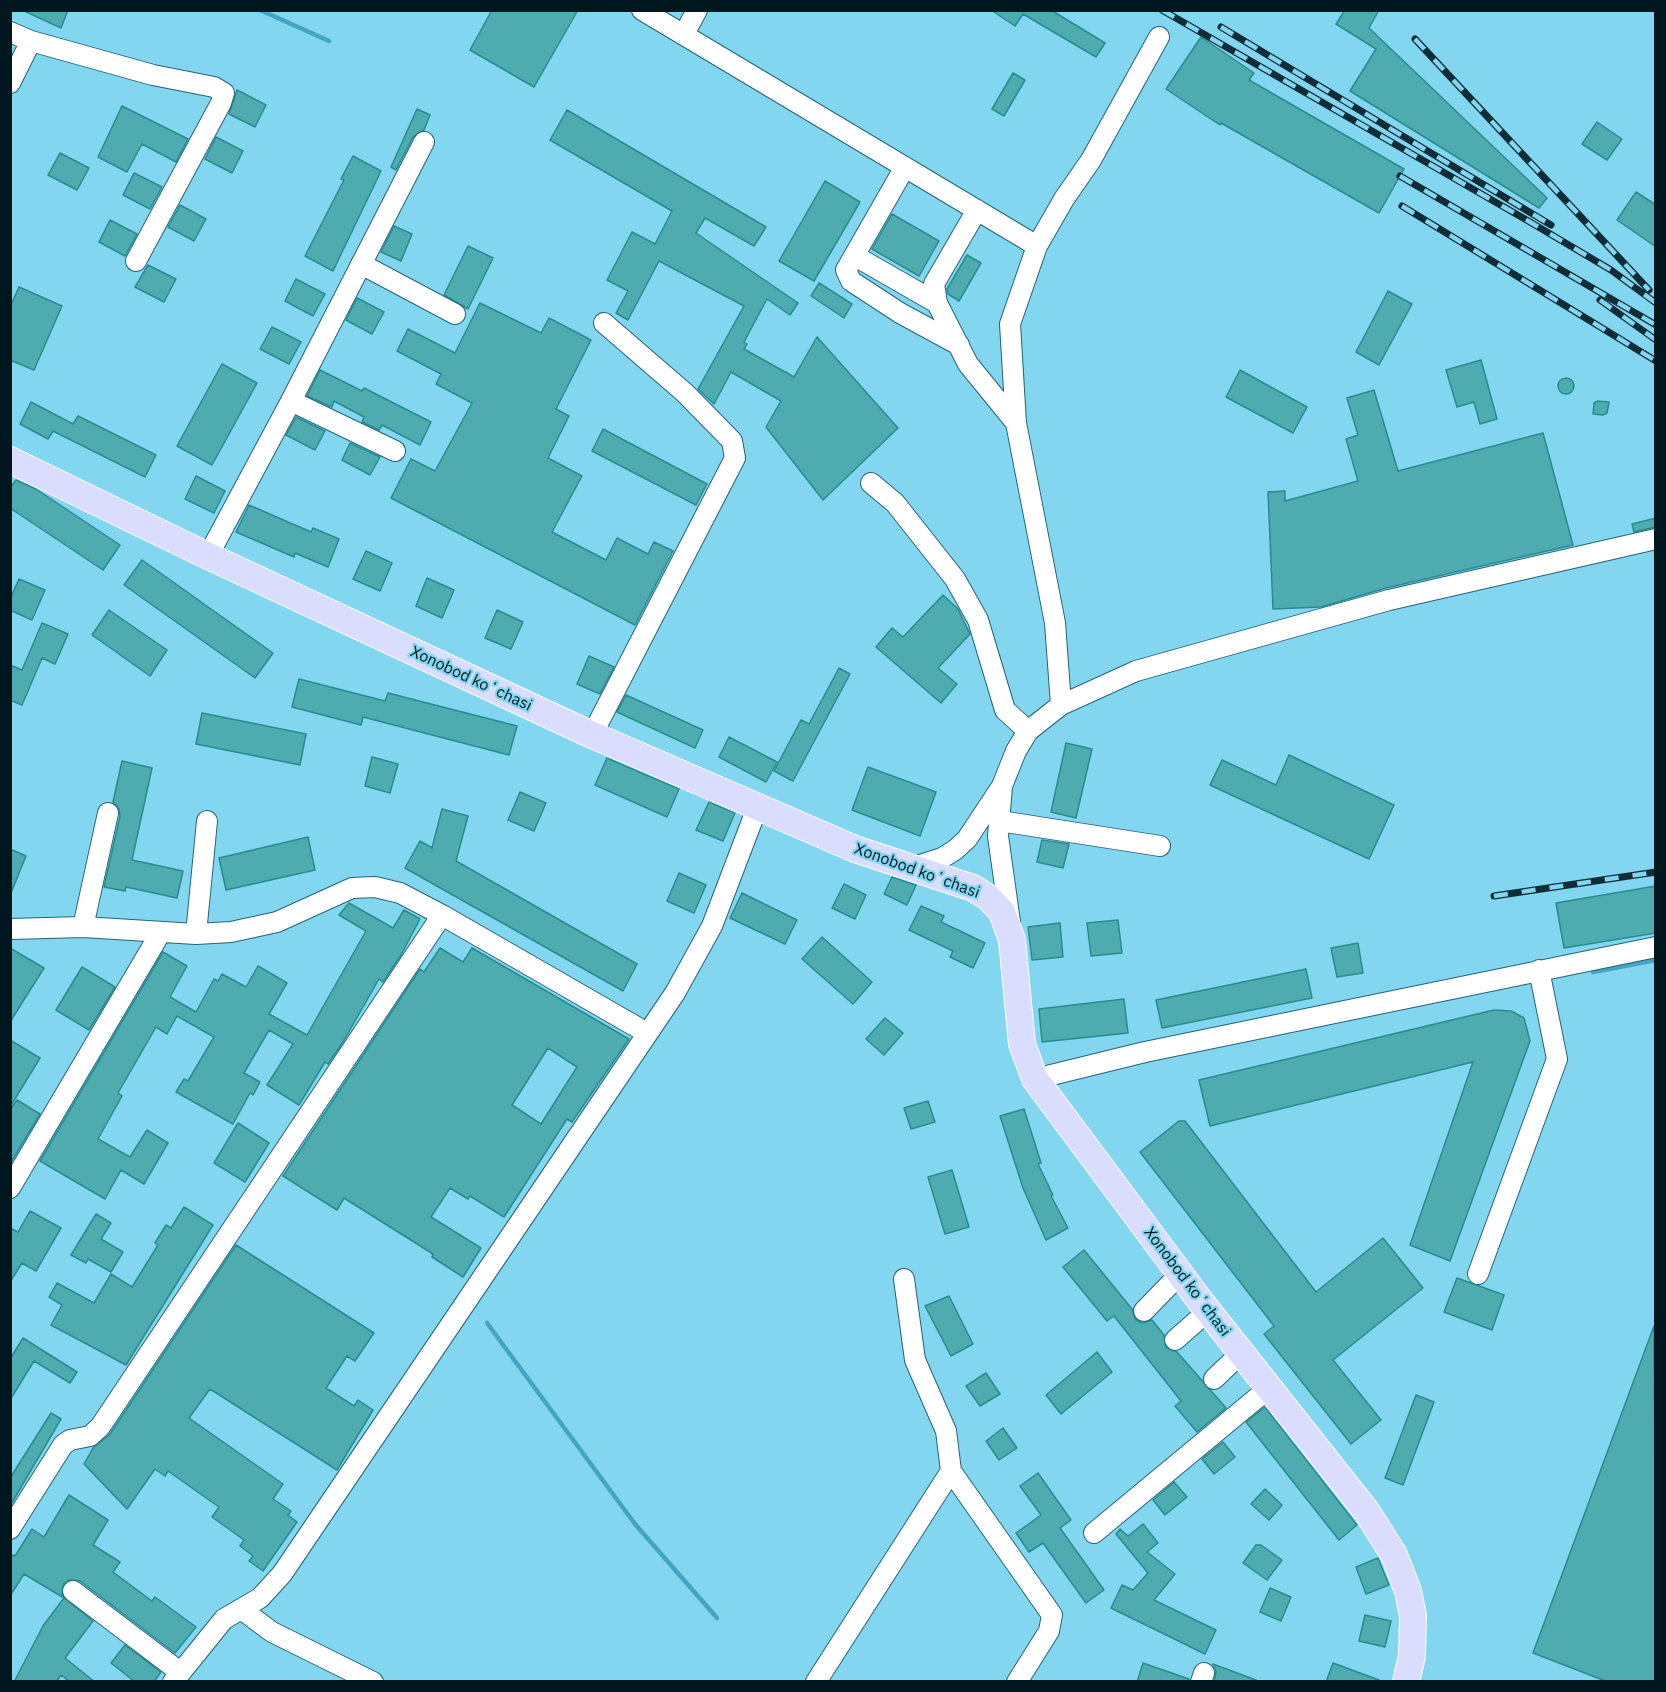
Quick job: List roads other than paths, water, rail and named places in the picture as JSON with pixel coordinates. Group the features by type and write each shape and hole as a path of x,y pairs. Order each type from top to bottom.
{"main road":[{"name":"Xonobod koʻchasi","path":"10,460 208,556 592,735 855,849 973,888 989,898 1002,912 1012,940 1022,1044 1035,1079 1208,1311 1367,1512 1394,1555 1408,1591 1413,1616 1412,1656 1406,1682"}],"street":[{"path":"642,10 1037,246"},
{"path":"684,34 697,10"},
{"path":"10,32 30,41 153,75 214,87 224,93 221,104 136,261"},
{"path":"1061,705 1055,624 1016,423 1010,324 1037,246 1064,199 1091,160 1159,37"},
{"path":"10,83 30,41"},
{"path":"208,556 291,401 424,142"},
{"path":"905,167 846,270 851,281 900,313 959,345"},
{"path":"977,210 934,284 937,303 968,364 1016,423"},
{"path":"855,256 937,303"},
{"path":"361,264 455,314"},
{"path":"592,735 735,458 732,441 685,393 604,323"},
{"path":"291,401 395,451"},
{"path":"871,483 895,503 955,579 978,620 1005,710 1028,731"},
{"path":"911,868 942,858 967,839 1002,786 1016,751 1028,731 1061,705 1148,668 1389,600 1656,539"},
{"path":"1002,786 1000,860 1012,940"},
{"path":"73,1591 177,1677 224,1619 260,1598 282,1574 675,993 712,926 757,808"},
{"path":"83,927 108,813"},
{"path":"196,934 207,821"},
{"path":"1000,821 1160,846"},
{"path":"10,929 83,927 196,934 231,932 277,922 352,888 375,887 400,893 442,915 647,1033"},
{"path":"10,1529 63,1445 70,1440 90,1436 100,1427 442,915"},
{"path":"10,1188 161,932"},
{"path":"1035,1079 1145,1052 1656,947"},
{"path":"1478,1274 1557,1059 1539,970"},
{"path":"1144,1311 1180,1274"},
{"path":"904,1279 915,1360 946,1431 951,1471 1052,1615 1049,1631 1017,1682"},
{"path":"1175,1341 1208,1311"},
{"path":"1214,1379 1241,1353"},
{"path":"1094,1533 1269,1388"},
{"path":"816,1682 951,1471"},
{"path":"242,1609 272,1632 373,1682"}],"waterway":[{"path":"260,10 329,41"},
{"path":"1593,972 1656,960"},
{"path":"487,1323 635,1524 717,1618"}],"railway":[{"path":"1162,10 1611,270 1656,303"},
{"path":"1221,27 1551,225"},
{"path":"1415,39 1649,290"},
{"path":"1400,176 1656,325"},
{"path":"1402,206 1656,361"},
{"path":"1600,300 1656,340"},
{"path":"1494,896 1656,872"}]}
